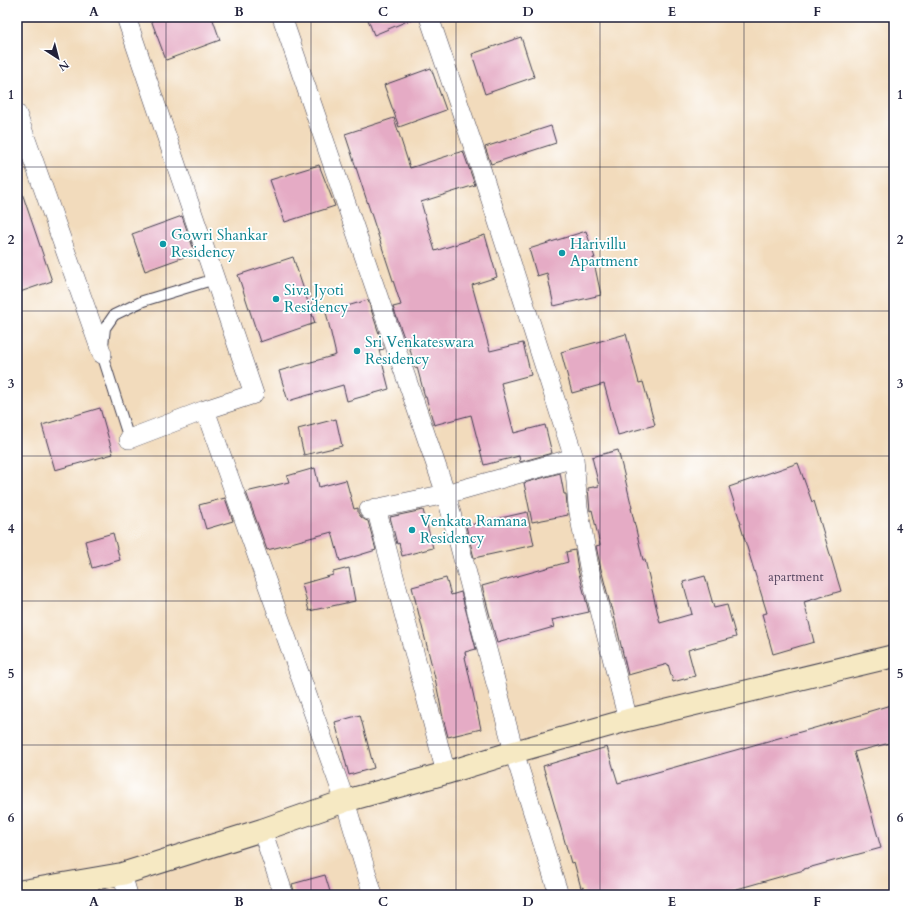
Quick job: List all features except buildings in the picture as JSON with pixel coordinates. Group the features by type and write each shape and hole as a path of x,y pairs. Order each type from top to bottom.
{"street":[{"path":"126,17 254,394 205,410 129,439"},
{"path":"282,17 446,494 514,752 559,895"},
{"path":"429,17 483,177 574,458 578,507 589,567 628,720"},
{"path":"17,114 102,354"},
{"path":"205,410 345,801 373,895"},
{"path":"446,773 373,509 446,494 574,458"},
{"path":"18,890 122,874 262,830 345,801 446,773 514,752 628,720 894,656"},
{"path":"262,830 284,895"},
{"path":"122,874 128,895"}],"lane":[{"path":"129,439 102,354 105,328 114,315 142,301 215,279"}],"place":[{"name":"Gowri Shankar Residency","path":"163,244"},
{"name":"Harivillu Apartment","path":"562,253"},
{"name":"Siva Jyoti Residency","path":"276,299"},
{"name":"Sri Venkateswara Residency","path":"357,351"},
{"name":"Venkata Ramana Residency","path":"412,530"}]}
